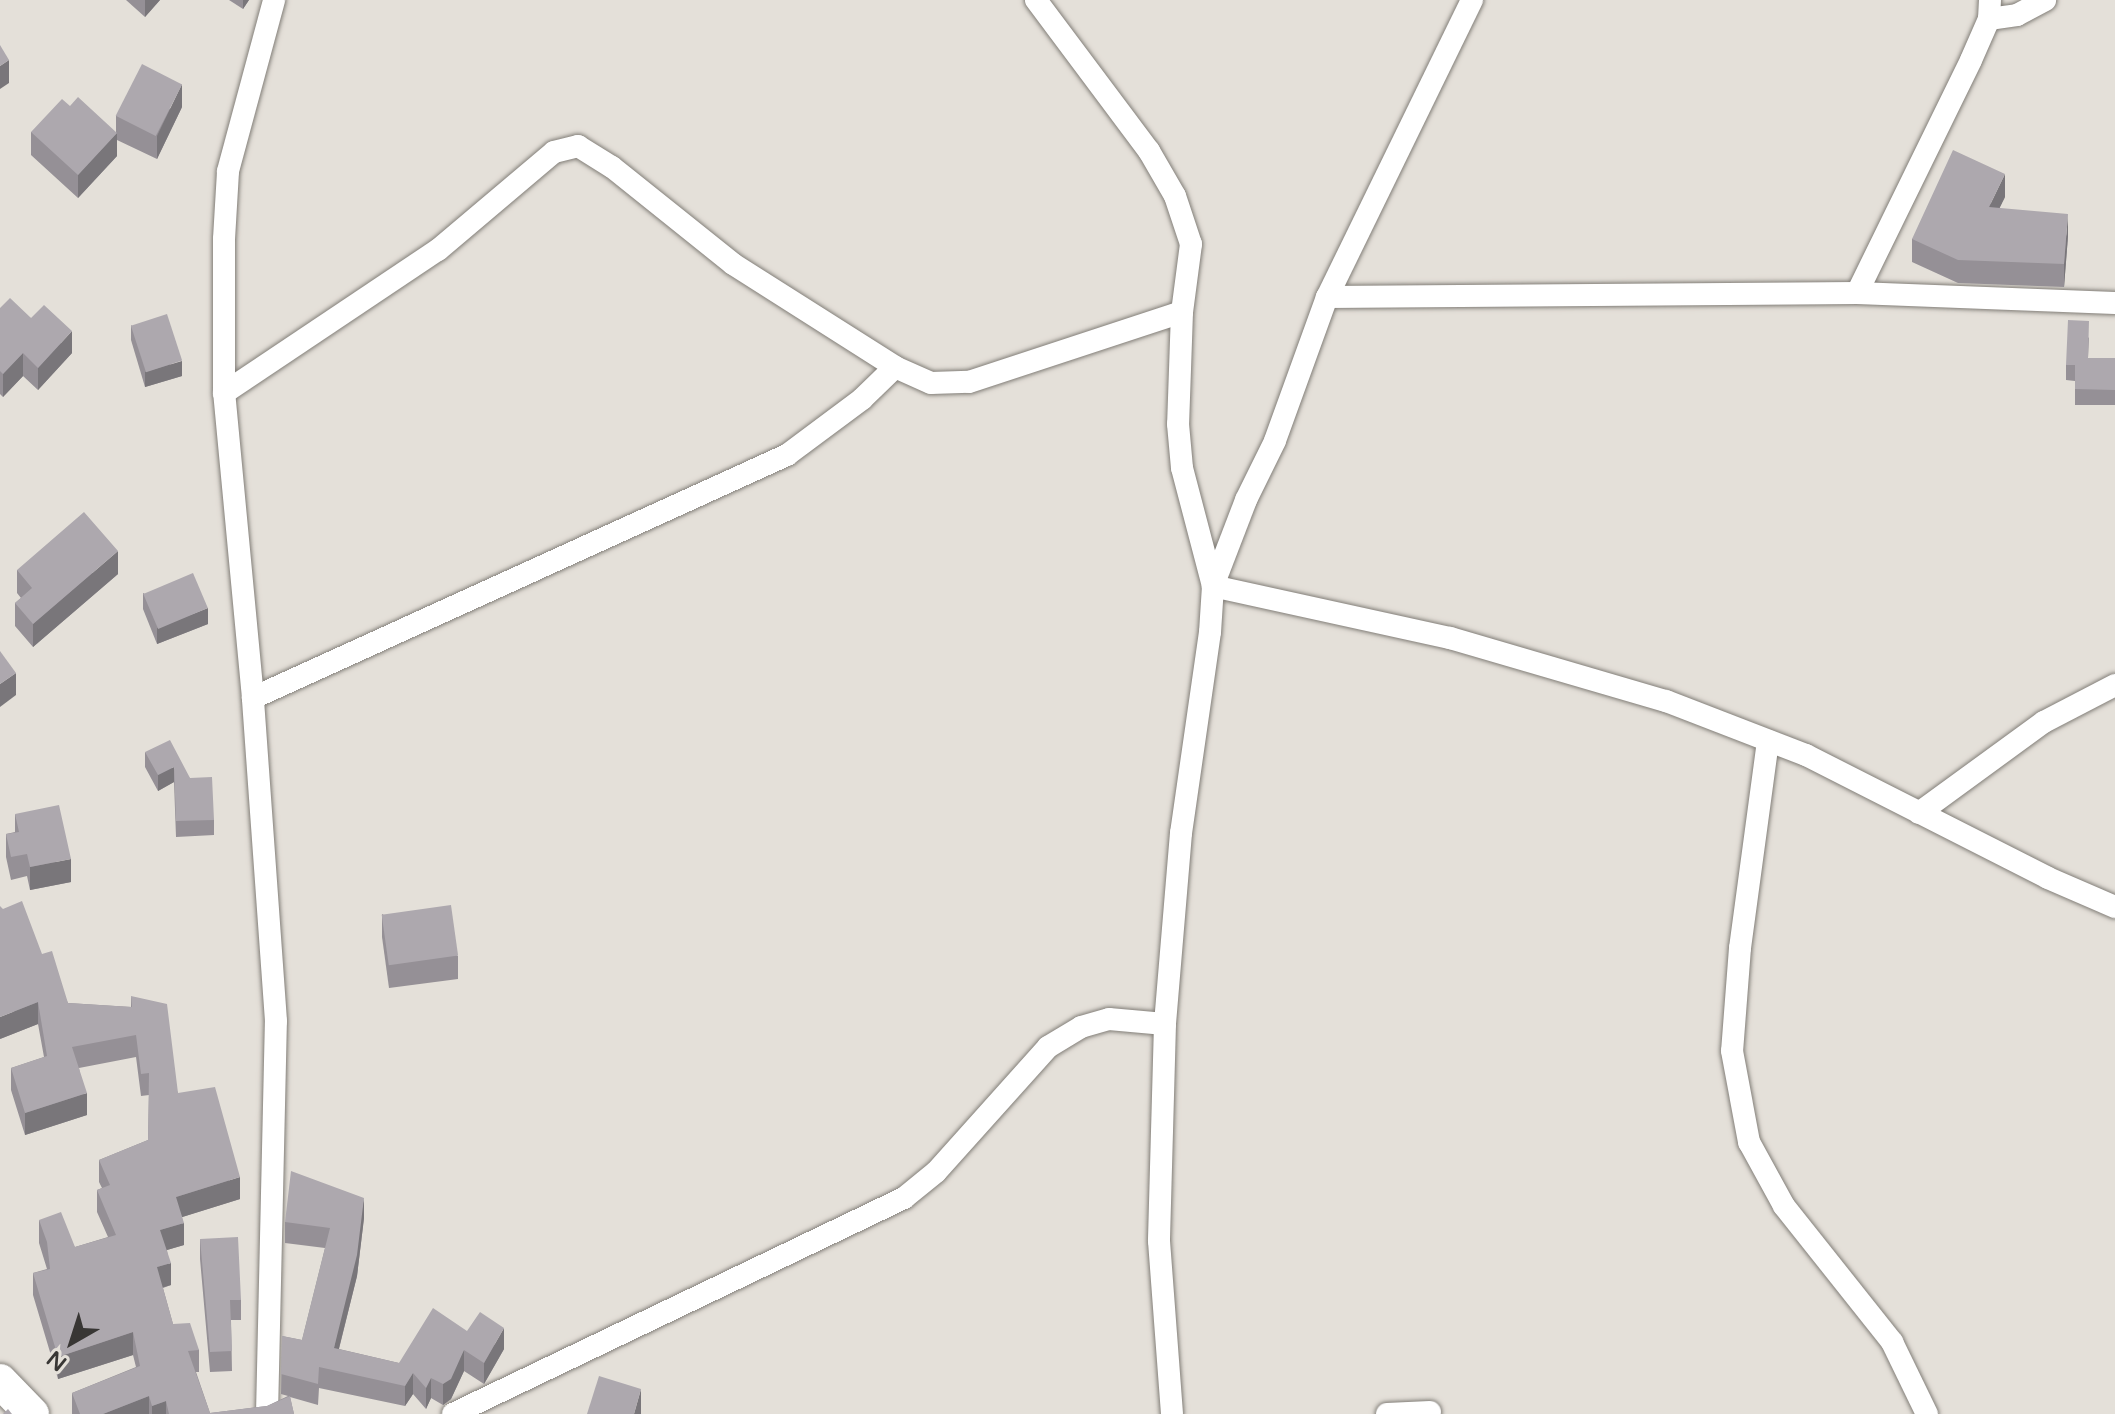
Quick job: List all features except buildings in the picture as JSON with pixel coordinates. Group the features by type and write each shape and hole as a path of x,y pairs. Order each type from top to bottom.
{"main road":[{"path":"0,1381 32,1414"}],"street":[{"path":"267,1414 276,1021 253,698 224,393 228,171 274,0"},
{"path":"1036,0 1149,151 1175,196 1191,244 1182,312 1178,424 1182,468 1213,586"},
{"path":"1172,1414 1159,1241 1165,1024 1181,833 1210,632 1213,586 1246,500 1275,441 1327,297 1472,0"},
{"path":"1857,293 1989,10 2017,15 2045,0"},
{"path":"224,393 438,250 554,152 578,146 612,167 733,264 895,367 931,383 969,382 1182,312"},
{"path":"1327,297 1857,293 2115,303"},
{"path":"253,698 787,455 862,399 895,367"},
{"path":"1213,586 1450,638 1666,701 1806,755 2048,878 2115,907"},
{"path":"1919,813 2044,722 2115,685"},
{"path":"1768,741 1740,948 1732,1051 1749,1142 1784,1206 1892,1342 1927,1414"},
{"path":"453,1414 904,1198 936,1172 1048,1047 1081,1027 1109,1019 1165,1024"},
{"path":"1387,1414 1430,1412"}]}
